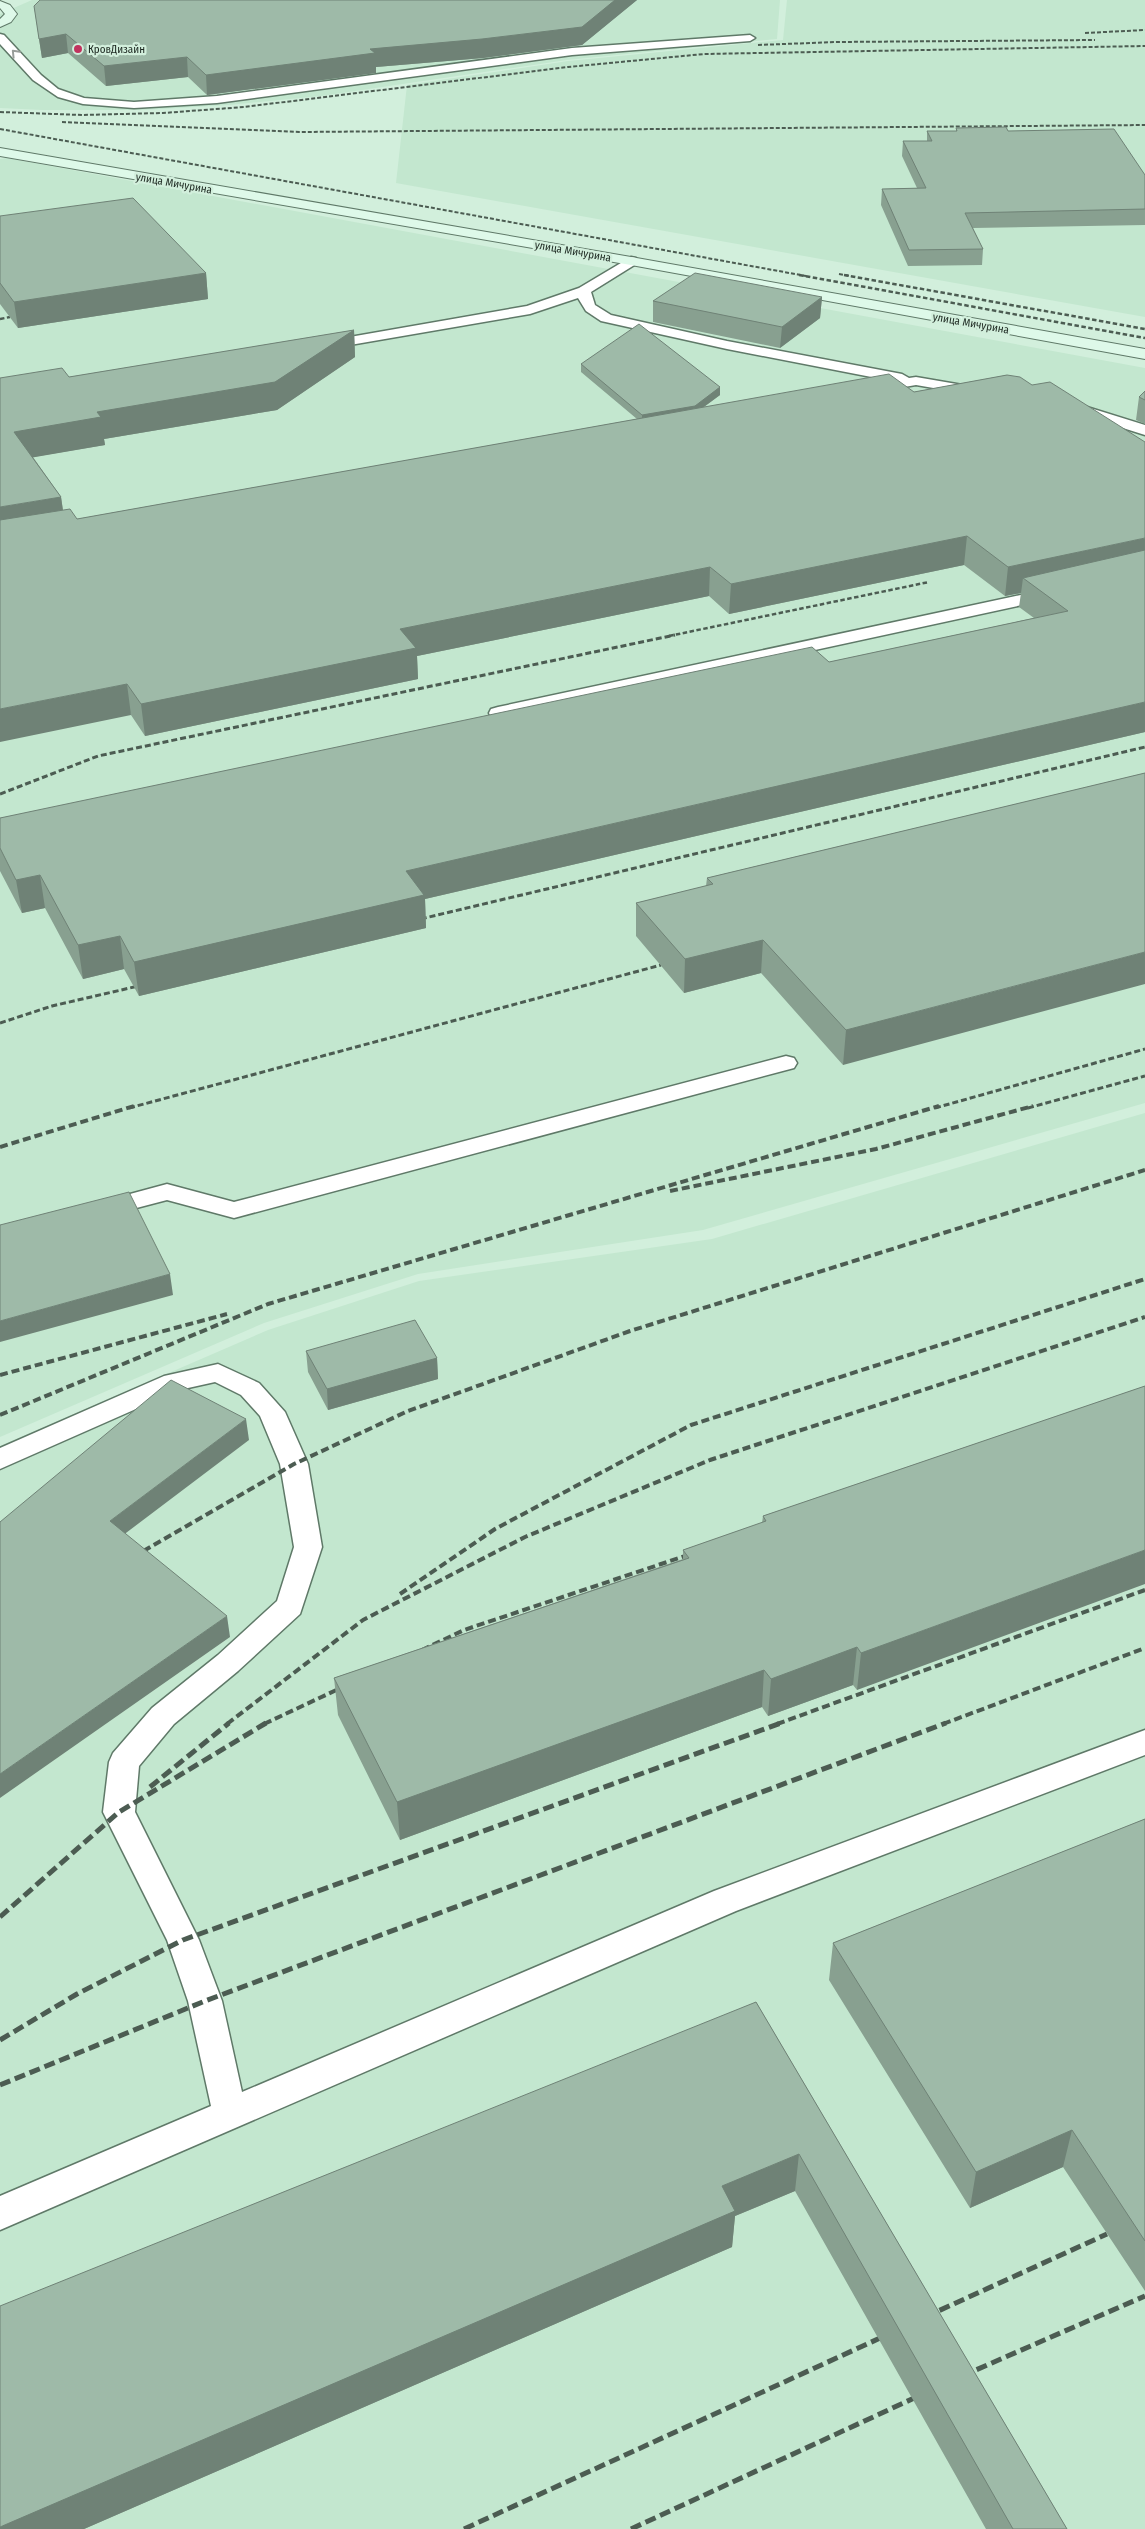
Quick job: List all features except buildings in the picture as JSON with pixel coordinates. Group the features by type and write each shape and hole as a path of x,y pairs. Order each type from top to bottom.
{"street":[{"path":"0,23 7,20 5,8 18,0"},
{"name":"улица Мичурина","path":"0,152 631,261 1145,354"}],"lane":[{"path":"0,37 47,87 63,95 89,101 122,104 211,100 364,81 548,54 750,38"},
{"path":"0,54 16,70 31,69"},
{"path":"308,348 530,310 584,291 631,261"},
{"path":"584,291 584,302 592,310 606,318 727,345 994,394"},
{"path":"858,392 916,381"},
{"path":"1052,403 1080,408 1145,430"},
{"path":"485,716 1067,590"},
{"path":"83,1214 167,1192 234,1210 786,1063"},
{"path":"0,1459 173,1382 218,1373 250,1389 272,1412 294,1464 308,1547 290,1606 228,1663 163,1716 124,1762 119,1812 183,1940 205,2001 230,2115"},
{"path":"0,2213 725,1901 1145,1742"}],"shaded area":[{"path":"32,0 780,0 777,39 567,60 321,96 229,105 142,110 0,108 0,14"},
{"path":"787,0 1145,0 1145,317 396,183 407,85 568,61 783,40"},
{"path":"7,158 1145,368 1145,1103 703,1230 418,1274 264,1323 0,1437 0,159"},
{"path":"1145,1113 1145,2529 0,2529 0,1446 268,1330 419,1281 712,1239"}],"railway":[{"path":"1085,33 1145,30"},
{"path":"758,45 836,42 1095,40"},
{"path":"0,112 82,115 163,113 244,107 568,67 704,54 1145,46"},
{"path":"62,122 299,132 1145,125"},
{"path":"0,129 806,276"},
{"path":"839,274 851,276"},
{"path":"799,275 1145,338"},
{"path":"844,275 1145,329"},
{"path":"0,319 10,317"},
{"path":"669,636 929,582"},
{"path":"0,794 98,756 675,635"},
{"path":"412,921 1145,747"},
{"path":"129,1108 661,965"},
{"path":"0,1023 52,1006 147,984"},
{"path":"935,1108 1145,1049"},
{"path":"1028,1108 1145,1076"},
{"path":"0,1147 134,1106"},
{"path":"0,1415 268,1304 939,1106"},
{"path":"670,1191 876,1149 1033,1106"},
{"path":"133,1557 294,1464 408,1411 630,1331 1145,1170"},
{"path":"400,1594 495,1529 691,1425 1145,1279"},
{"path":"0,1375 227,1314"},
{"path":"227,1724 363,1620 525,1537 710,1460 1145,1317"},
{"path":"422,1650 464,1630 697,1552"},
{"path":"777,1724 1145,1590"},
{"path":"943,1724 1145,1648"},
{"path":"266,1723 347,1685"},
{"path":"150,1787 229,1723"},
{"path":"0,1917 119,1812 266,1723"},
{"path":"0,2040 77,1994 183,1940 781,1723"},
{"path":"0,2085 205,2001 946,1723"},
{"path":"925,2317 1107,2234"},
{"path":"962,2376 1145,2296"},
{"path":"464,2529 891,2333"},
{"path":"631,2529 925,2393"}],"place":[{"name":"КровДизайн","path":"78,49"}]}
